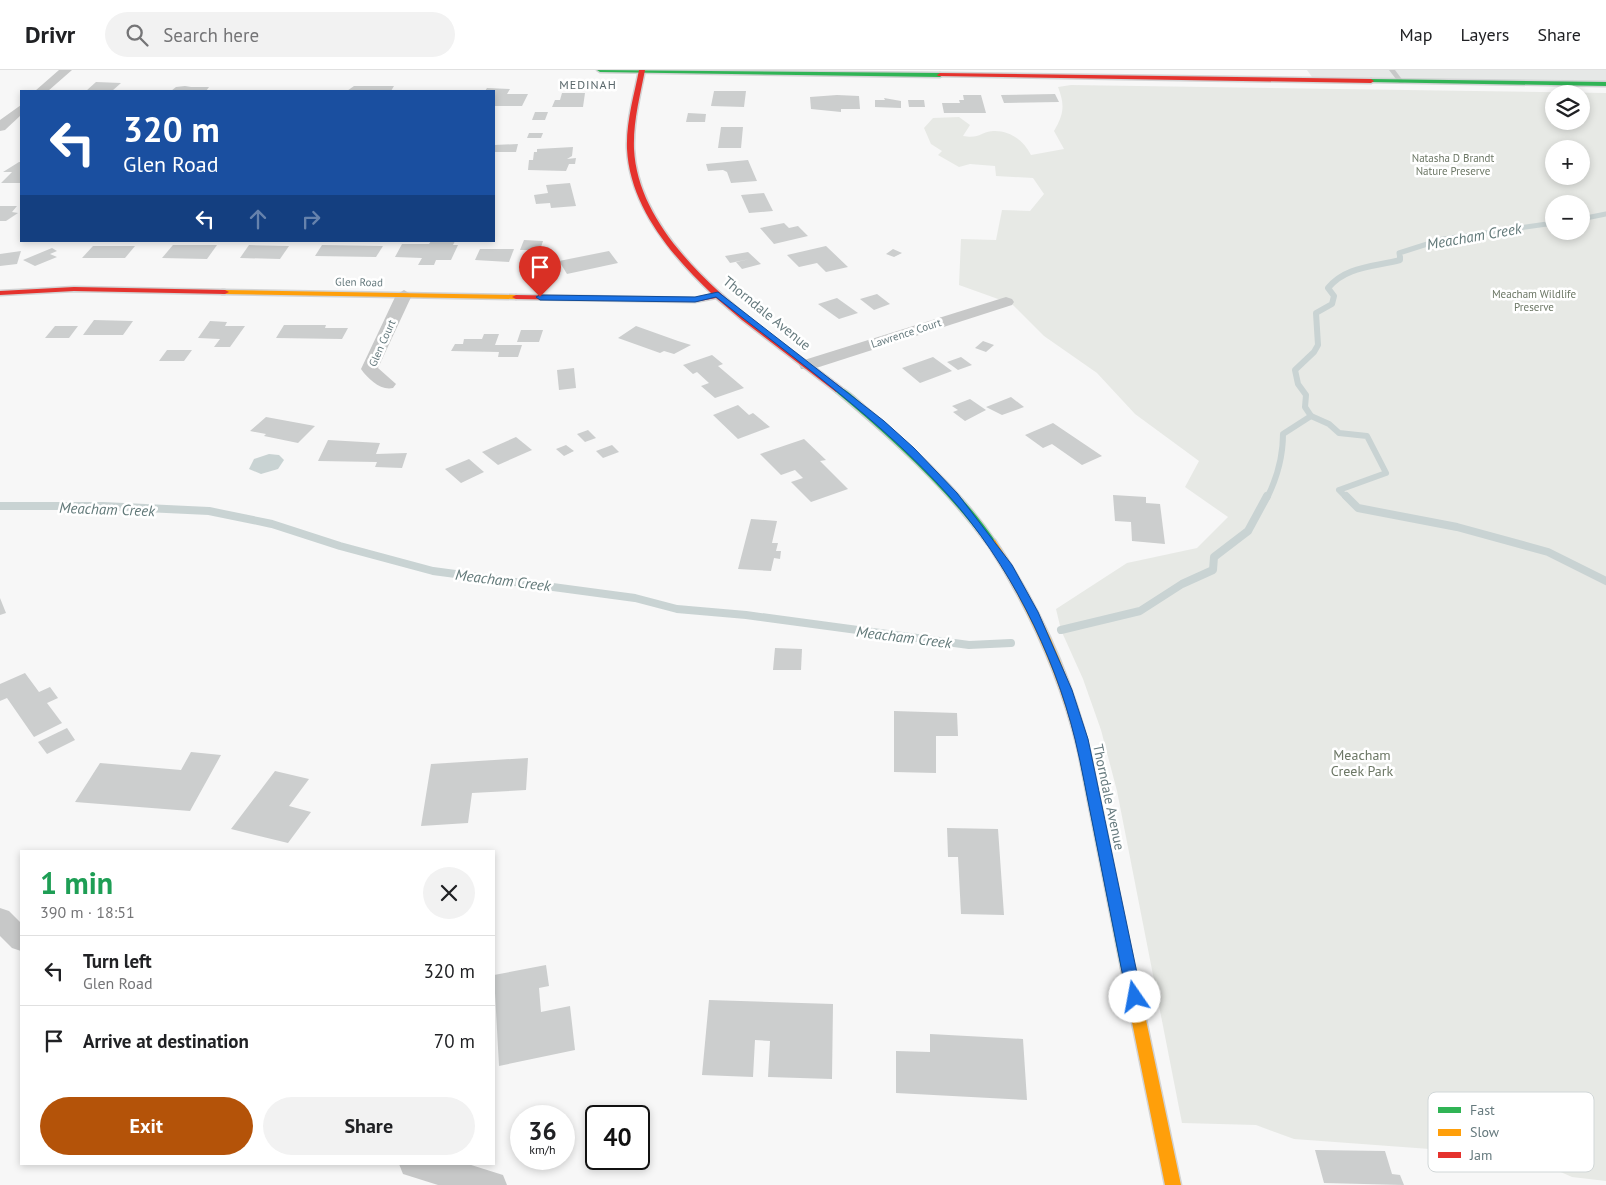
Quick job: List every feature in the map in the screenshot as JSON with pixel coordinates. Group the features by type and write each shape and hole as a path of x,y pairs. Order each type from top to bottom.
{"street":[{"path":"42,90 66,70"},
{"path":"600,70 975,73 1401,82 1606,84"},
{"name":"Thorndale Avenue","path":"642,70 631,131 632,160 638,186 650,214 671,245 718,294 807,364 910,450 954,495 1006,565 1032,612 1066,690 1081,739 1173,1185"},
{"path":"0,127 20,110"},
{"name":"Glen Road","path":"0,293 74,289 695,300 718,294"},
{"name":"Glen Court","path":"387,384 369,369 404,295"},
{"name":"Lawrence Court","path":"807,364 1006,302"},
{"path":"0,919 20,939"},
{"path":"418,1165 492,1185"}],"lane":[{"path":"1392,70 1401,82"}],"shaded area":[{"path":"1307,70 1606,70 1606,82 1312,77"},
{"path":"269,454 279,455 284,460 278,469 261,474 249,469 254,459"}],"green space":[{"name":"Meacham Creek Park","path":"1071,85 1545,92 1545,130 1590,130 1590,93 1606,93 1606,1181 1572,1177 1561,1172 1594,1172 1594,1092 1428,1092 1428,1149 1294,1139 1256,1125 1182,1123 1117,791 1101,730 1083,679 1061,630 1056,609 1127,563 1197,548 1228,517 1185,487 1199,461 1135,414 1097,373 1044,336 1012,304 959,285 961,239 996,240 1002,210 1030,211 1044,194 1033,178 996,176 995,166 970,164 959,167 938,155 942,151 931,144 924,128 933,118 959,117 970,125 963,136 973,137 993,131 1005,132 1016,137 1031,155 1064,149 1054,131 1060,119 1062,104 1058,87"}],"building":[{"path":"96,82 121,83 113,90 87,90"},
{"path":"354,86 394,86 392,90 348,90"},
{"path":"176,87 209,87 207,90 172,90"},
{"path":"487,88 510,89 507,94 528,94 522,106 495,106 495,90 486,90"},
{"path":"714,91 746,91 744,107 711,106"},
{"path":"562,93 585,93 583,107 552,107 555,100 560,100"},
{"path":"1055,94 1059,102 1004,103 1001,95"},
{"path":"963,95 981,95 986,113 944,113 942,103 960,103 959,100 964,100"},
{"path":"859,96 860,109 841,109 841,112 811,109 810,97"},
{"path":"884,98 901,101 901,108 875,107 875,100 885,100"},
{"path":"908,100 924,100 925,107 909,107"},
{"path":"535,112 548,112 545,120 532,120"},
{"path":"688,113 706,114 705,122 686,122"},
{"path":"721,127 743,127 741,148 718,148"},
{"path":"529,133 543,133 541,138 527,138"},
{"path":"518,144 516,152 495,152 495,145"},
{"path":"573,147 572,156 567,159 576,158 575,164 569,164 566,171 528,170 529,160 533,160 534,152 537,152 537,149"},
{"path":"748,160 757,181 731,183 727,172 723,170 708,171 706,164"},
{"path":"20,162 20,183 1,183 12,172 3,172"},
{"path":"570,183 576,206 551,208 550,203 536,204 534,195 548,193 546,185"},
{"path":"764,193 773,211 749,213 741,195"},
{"path":"0,206 17,206 12,212 18,213 6,221 0,221"},
{"path":"784,223 789,228 798,226 808,236 774,244 760,228"},
{"path":"524,240 543,241 540,250 520,250"},
{"path":"430,242 454,242 453,245 458,245 451,260 436,260 434,265 418,265 422,258 395,257 402,244 429,244"},
{"path":"173,245 217,245 207,259 162,258"},
{"path":"249,245 289,246 280,259 240,258"},
{"path":"322,245 383,246 376,257 315,256"},
{"path":"93,246 135,246 125,258 82,258"},
{"path":"826,246 848,267 826,272 817,263 799,267 787,255"},
{"path":"52,248 57,251 50,254 57,257 35,266 23,260"},
{"path":"480,249 514,249 509,262 475,260"},
{"path":"893,249 902,253 894,257 886,254"},
{"path":"21,251 17,264 0,266 0,254"},
{"path":"609,251 618,263 567,274 559,261"},
{"path":"748,252 761,264 742,269 736,262 750,259 730,263 725,256"},
{"path":"877,294 890,304 874,310 860,299"},
{"path":"837,298 858,313 839,319 818,304"},
{"path":"94,320 133,321 123,335 83,335"},
{"path":"210,321 227,322 225,326 245,326 230,347 214,347 220,339 198,338"},
{"path":"284,325 326,325 325,328 348,328 342,339 276,338"},
{"path":"55,326 78,326 69,338 45,338"},
{"path":"636,326 691,345 674,354 664,351 660,353 618,338"},
{"path":"521,330 543,330 539,342 517,342"},
{"path":"484,334 499,334 495,345 522,345 518,357 498,357 499,352 451,351 455,344 463,344 464,339 482,339"},
{"path":"983,341 994,345 986,352 975,348"},
{"path":"167,350 192,350 184,361 159,361"},
{"path":"712,355 723,364 718,366 744,388 715,398 701,386 709,383 697,372 693,374 683,365"},
{"path":"933,357 952,371 920,383 902,368"},
{"path":"961,357 972,365 958,370 947,362"},
{"path":"574,368 576,388 559,390 557,370"},
{"path":"1011,397 1024,407 1002,415 986,407"},
{"path":"970,399 986,410 965,421 953,412 958,410 952,406"},
{"path":"738,405 749,415 753,413 770,427 738,439 713,415"},
{"path":"266,417 315,426 298,443 250,431"},
{"path":"1053,423 1102,456 1082,465 1052,444 1043,448 1025,435"},
{"path":"588,430 596,438 585,442 577,434"},
{"path":"516,437 532,450 498,465 482,452"},
{"path":"804,439 826,460 820,461 848,489 811,502 791,482 803,478 795,470 781,475 760,454"},
{"path":"328,440 380,443 376,454 407,453 402,468 375,467 377,462 318,461"},
{"path":"566,445 574,451 564,456 556,449"},
{"path":"612,445 619,452 603,458 596,451"},
{"path":"469,459 484,472 461,483 445,469"},
{"path":"1113,495 1146,497 1146,503 1160,504 1165,544 1132,541 1131,522 1115,521"},
{"path":"751,519 777,521 772,543 778,543 776,551 781,551 780,559 774,558 771,571 738,569"},
{"path":"0,598 6,613 0,615"},
{"path":"775,648 802,649 801,670 773,670"},
{"path":"25,673 39,692 50,687 58,698 47,703 62,723 34,737 7,698 0,701 0,684"},
{"path":"894,711 957,713 958,736 936,736 936,773 894,772"},
{"path":"67,728 75,740 47,754 38,742"},
{"path":"191,752 221,755 190,811 75,802 100,763 181,770"},
{"path":"528,758 526,790 472,793 468,823 421,826 431,764"},
{"path":"275,771 309,779 289,806 311,812 288,843 231,829"},
{"path":"947,828 998,829 1004,915 961,914 958,857 948,857"},
{"path":"546,965 549,986 539,988 541,1012 570,1006 575,1050 499,1066 495,975"},
{"path":"709,1000 833,1004 832,1079 768,1077 770,1041 755,1040 753,1077 702,1075"},
{"path":"930,1034 1023,1039 1027,1100 896,1093 896,1051 930,1052"},
{"path":"1315,1150 1385,1151 1392,1174 1400,1175 1404,1185 1324,1183"}],"waterway":[{"name":"Meacham Creek","path":"1590,217 1606,214"},
{"name":"Meacham Creek","path":"1400,259 1399,253 1443,239 1545,224"},
{"name":"Meacham Creek","path":"1311,416 1305,407 1306,395 1298,384 1295,370 1314,352 1318,345 1316,313 1332,304 1334,296 1328,288 1343,275 1352,271 1400,259"},
{"name":"Meacham Creek","path":"1267,498 1279,467 1283,434 1311,416"},
{"path":"1311,416 1329,424 1339,433 1367,436 1386,473 1339,490 1347,498"},
{"name":"Meacham Creek","path":"1061,630 1140,611 1182,584 1213,570 1214,557 1248,531 1267,496"},
{"path":"1346,496 1358,508 1457,527 1548,552 1606,581"},
{"name":"Meacham Creek","path":"0,506 103,506 209,511 272,524 340,546 433,571 635,598 677,609 746,615 969,645 1011,643"}],"traffic: fast":[{"path":"600,70 940,75"},
{"path":"1371,81 1606,84"},
{"path":"839,390 920,461 975,520 991,542"},
{"path":"1084,751 1128,968"}],"traffic: slow":[{"path":"225,292 516,297"},
{"path":"991,542 1006,564 1047,642 1069,698 1084,751"},
{"path":"1128,968 1173,1185"}],"traffic: jam":[{"path":"642,70 632,126 632,161 642,197 661,231 685,262 713,291 777,344 839,390"},
{"path":"940,75 1371,81"},
{"path":"0,293 74,289 225,292"},
{"path":"516,297 695,300 718,295"}],"district":[{"name":"MEDINAH","path":"588,84"}],"route":[{"path":"540,297 695,300 718,294 880,423 910,450 954,495 979,526 1006,565 1032,612 1066,690 1081,739 1135,997"}],"park label":[{"name":"Natasha D Brandt Nature Preserve","path":"1453,164"},
{"name":"Meacham Wildlife Preserve","path":"1534,300"}]}
